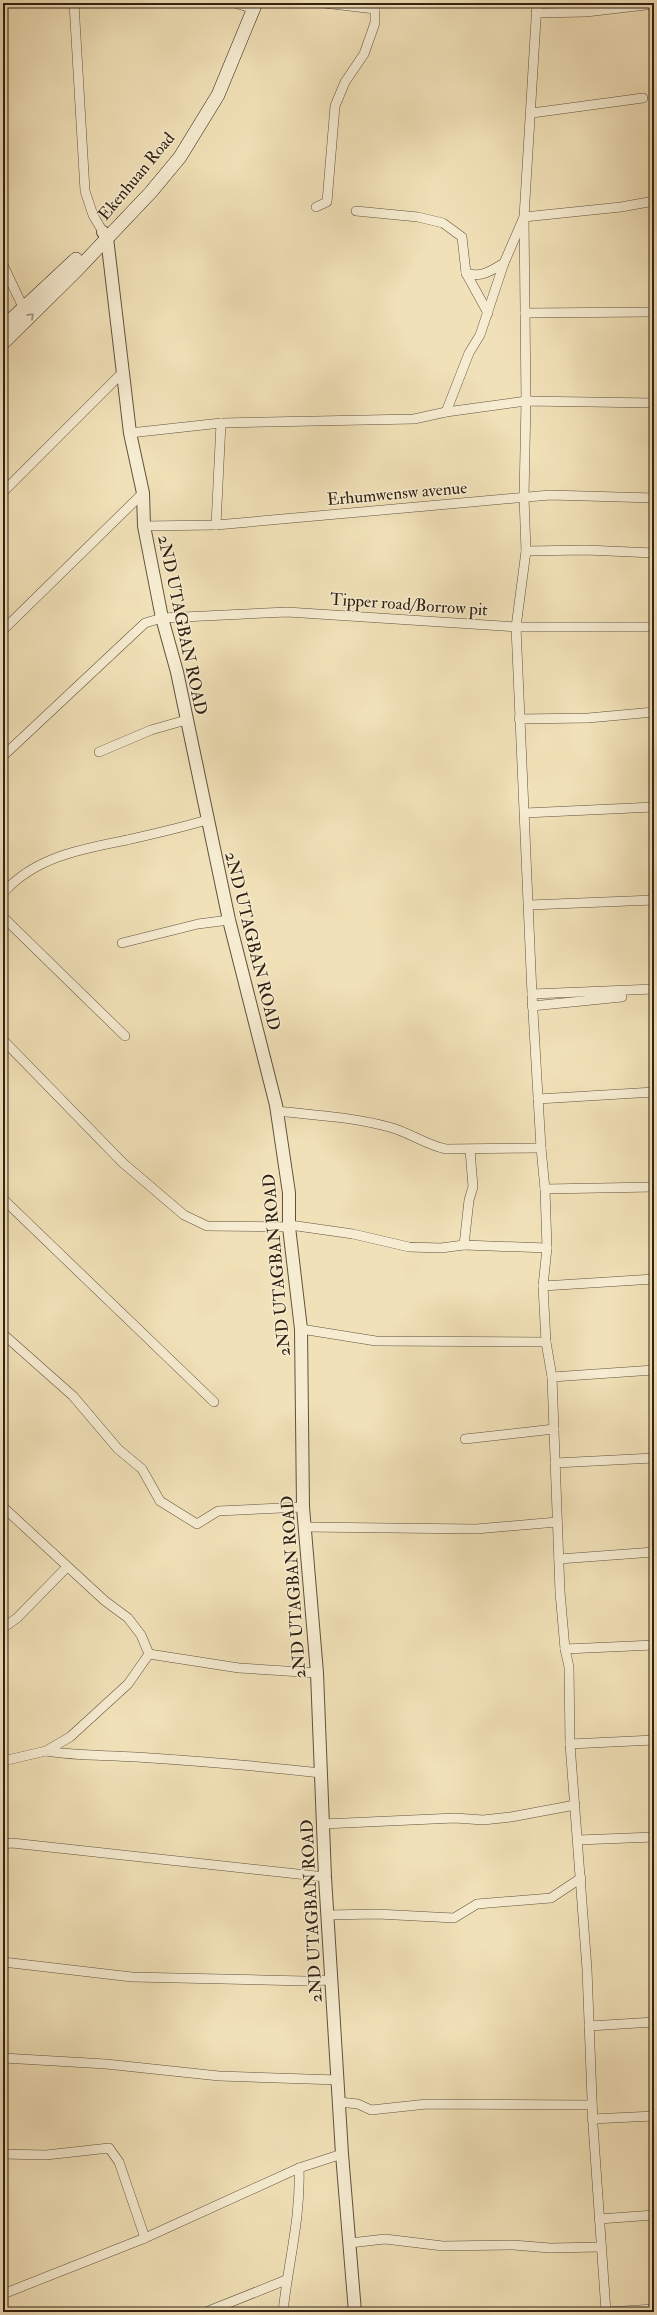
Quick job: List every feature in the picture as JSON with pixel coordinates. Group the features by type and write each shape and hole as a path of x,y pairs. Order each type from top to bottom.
{"main road":[{"name":"Ekenhuan Road","path":"3,328 23,307 105,235 151,192 180,157 218,95 247,4"},
{"name":"Ekenhuan Road","path":"3,343 105,235"}],"street":[{"path":"74,3 85,191 93,214 105,235"},
{"path":"316,208 327,202 335,106 345,82 364,54 375,23 375,6 324,3"},
{"path":"537,3 532,113 524,217 526,402 524,497 526,551 516,627 526,889 529,905 532,1006 540,1148 545,1189 547,1248 543,1286 546,1342 552,1377 559,1559 565,1649 569,1667 570,1744 581,1878 589,2026 592,2119 607,2312 654,2308"},
{"path":"536,13 586,12 654,4"},
{"path":"532,113 643,98"},
{"path":"524,217 621,207 654,201"},
{"path":"356,211 418,217 443,223 462,236 466,273 488,312"},
{"path":"446,412 469,354 480,335 504,263 524,217"},
{"name":"2ND UTAGBAN ROAD","path":"105,235 130,433 142,493 144,526 162,618 177,672 228,920 277,1111 289,1193 290,1226 302,1329 304,1527 317,1673 325,1877 342,2154 355,2312"},
{"path":"466,273 476,276 491,272 504,263"},
{"path":"3,265 23,307"},
{"path":"525,313 654,312"},
{"path":"3,492 122,373"},
{"path":"130,433 221,424 414,419 446,412 526,402 654,403"},
{"path":"216,525 221,424"},
{"path":"3,630 142,493"},
{"name":"Erhumwensw avenue","path":"144,526 216,525 550,495 654,498"},
{"path":"526,551 586,550 654,553"},
{"name":"Tipper road/Borrow pit","path":"3,756 145,623 162,618 287,612 516,627 654,627"},
{"path":"519,719 588,718 654,712"},
{"path":"99,752 151,730 186,720"},
{"path":"524,813 654,807"},
{"path":"3,893 29,869 50,859 84,849 207,820"},
{"path":"529,905 654,899"},
{"path":"3,917 125,1036"},
{"path":"122,943 198,924 228,920"},
{"path":"532,994 654,989"},
{"path":"532,1006 654,995"},
{"path":"3,1040 123,1163 184,1215 207,1226 290,1226 353,1234 409,1247 441,1248 464,1245 547,1248"},
{"path":"538,1099 654,1092"},
{"path":"277,1111 352,1118 391,1127 432,1146 446,1149 470,1150 540,1148"},
{"path":"464,1245 469,1200 473,1187 470,1150"},
{"path":"545,1189 654,1187"},
{"path":"3,1199 214,1402"},
{"path":"543,1286 654,1279"},
{"path":"302,1329 376,1341 546,1342"},
{"path":"3,1334 73,1396 118,1449 142,1469 160,1501 197,1524 218,1510 303,1506"},
{"path":"552,1377 654,1370"},
{"path":"464,1439 554,1429"},
{"path":"555,1463 654,1458"},
{"path":"3,1507 105,1601 128,1618 141,1634 149,1654"},
{"path":"304,1527 476,1529 557,1522"},
{"path":"559,1559 654,1552"},
{"path":"3,1628 17,1618 67,1567"},
{"path":"565,1649 654,1645"},
{"path":"149,1654 239,1668 317,1673"},
{"path":"3,1761 46,1751 70,1737 128,1684 149,1654"},
{"path":"570,1744 654,1740"},
{"path":"46,1751 75,1755 123,1756 243,1764 321,1773"},
{"path":"323,1824 455,1818 483,1820 510,1817 575,1805"},
{"path":"578,1840 654,1837"},
{"path":"3,1844 12,1843 325,1877"},
{"path":"328,1915 377,1914 454,1918 477,1904 551,1898 581,1878"},
{"path":"3,1962 132,1977 305,1981 332,1980"},
{"path":"589,2026 654,2022"},
{"path":"3,2058 106,2064 219,2076 338,2080"},
{"path":"339,2102 358,2104 371,2110 427,2104 592,2105"},
{"path":"592,2119 654,2116"},
{"path":"3,2154 46,2155 109,2148 119,2162 145,2238"},
{"path":"3,2294 145,2238 299,2168 342,2154"},
{"path":"283,2312 286,2280 297,2228 300,2197 299,2168"},
{"path":"600,2218 654,2215"},
{"path":"350,2243 385,2239 443,2246 513,2245 550,2248 601,2247"},
{"path":"206,2312 286,2280"}]}
